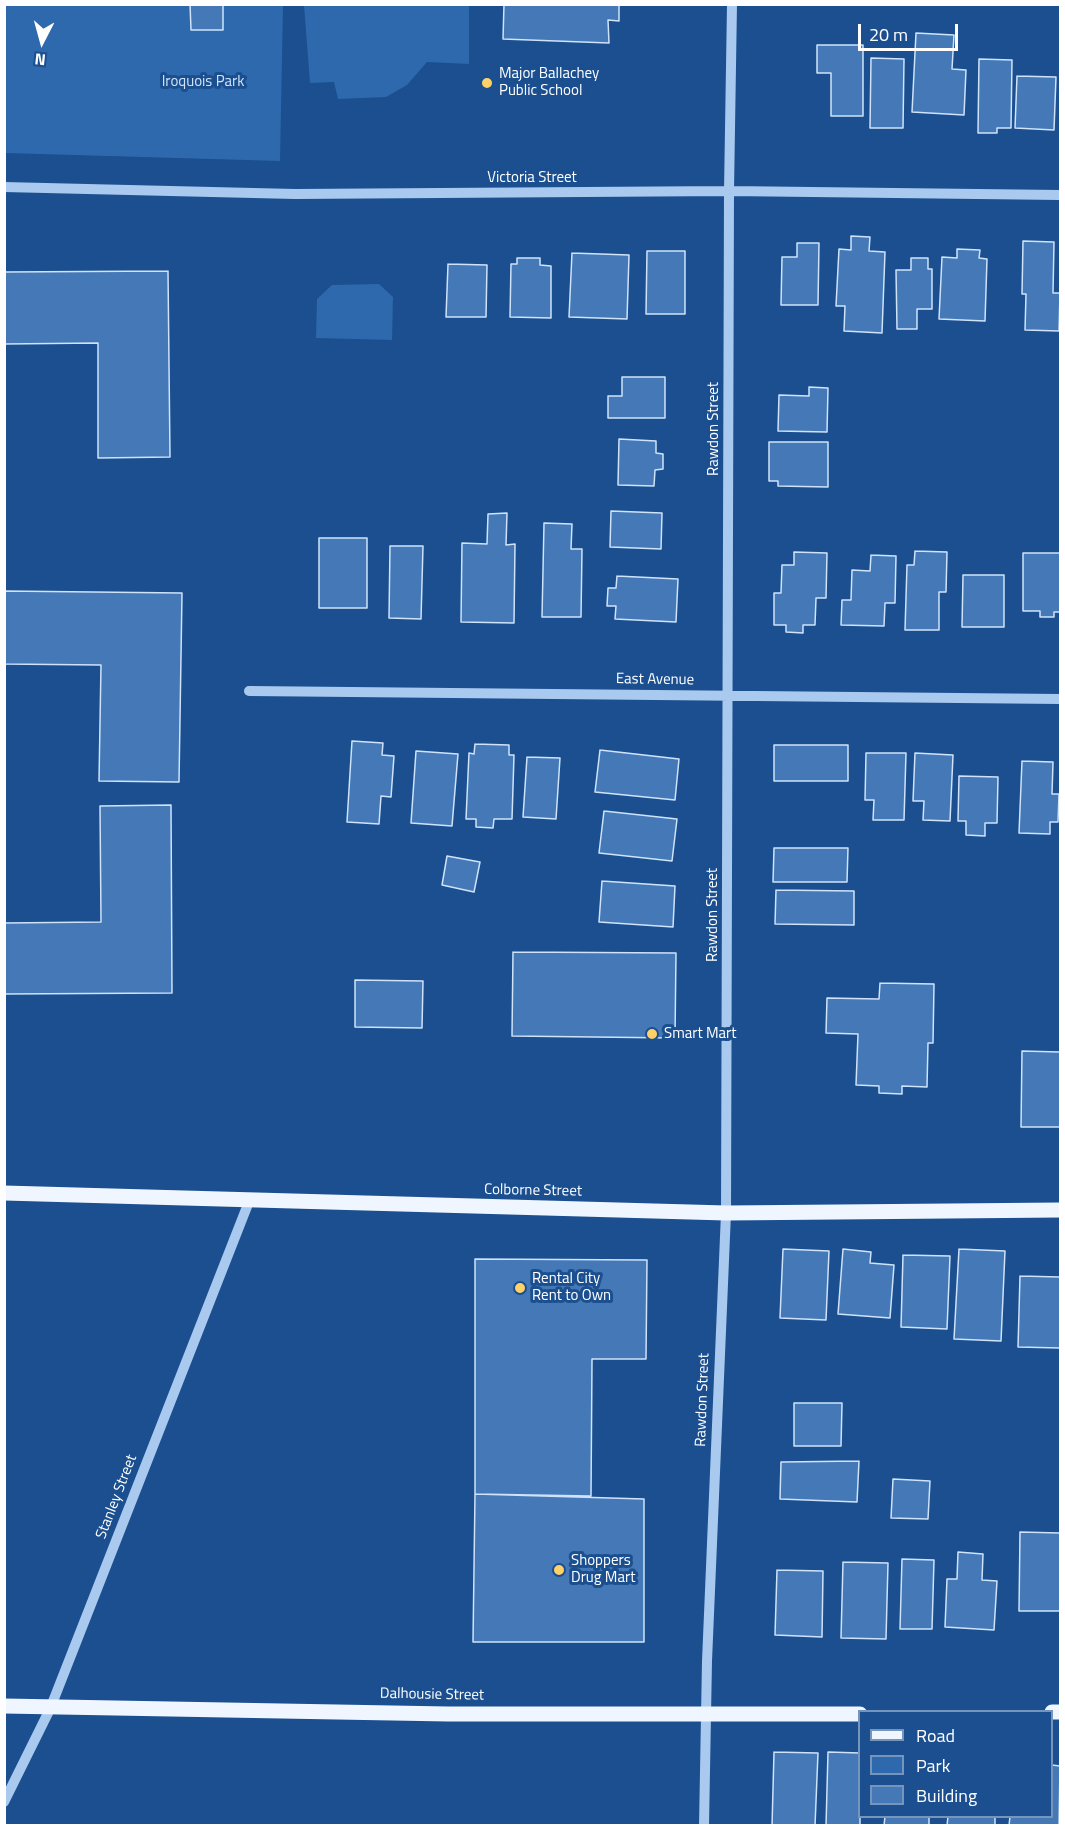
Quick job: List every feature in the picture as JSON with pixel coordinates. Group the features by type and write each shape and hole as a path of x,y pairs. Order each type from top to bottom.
{"main road":[{"name":"Colborne Street","path":"4,1193 726,1213 1060,1210"},
{"name":"Dalhousie Street","path":"4,1706 705,1715 858,1714"}],"street":[{"name":"Rawdon Street","path":"704,1826 705,1715 726,1213 729,191 732,4"},
{"name":"Victoria Street","path":"4,187 295,194 729,191 1060,195"},
{"name":"East Avenue","path":"249,691 1060,699"},
{"name":"Stanley Street","path":"4,1802 50,1708 250,1199"}],"green space":[{"name":"Iroquois Park","path":"5,5 283,5 280,161 5,153"},
{"path":"304,5 469,5 469,64 427,62 407,85 386,97 338,99 334,82 310,83"},
{"path":"379,284 393,297 392,340 316,338 317,299 332,285"}],"building":[{"path":"190,4 223,4 223,30 191,30"},
{"path":"504,4 619,4 619,21 608,20 609,43 503,39"},
{"path":"916,33 954,35 952,69 966,70 964,115 912,112"},
{"path":"817,45 863,45 863,116 831,116 831,73 817,73"},
{"path":"871,58 904,59 903,128 870,128"},
{"path":"979,59 1012,60 1011,128 997,128 997,133 978,133"},
{"path":"1017,76 1056,77 1054,130 1015,128"},
{"path":"851,236 870,237 869,251 885,252 882,333 844,331 845,306 836,306 839,249 851,250"},
{"path":"1023,241 1054,242 1053,293 1060,293 1059,331 1025,330 1026,294 1022,294"},
{"path":"797,243 819,243 818,305 781,305 782,257 797,257"},
{"path":"957,249 980,250 979,258 987,259 985,321 939,319 942,257 957,258"},
{"path":"647,251 685,251 685,314 646,314"},
{"path":"572,253 629,255 627,319 569,317"},
{"path":"517,258 540,258 540,265 551,266 551,318 510,317 511,264 517,264"},
{"path":"911,258 928,258 928,269 932,269 932,309 917,309 917,329 897,329 896,270 911,270"},
{"path":"448,264 487,265 486,317 446,317"},
{"path":"168,271 170,457 98,458 98,343 4,344 4,272"},
{"path":"622,377 665,377 665,418 608,418 608,396 622,396"},
{"path":"809,387 828,388 827,432 778,431 779,395 809,396"},
{"path":"619,439 656,441 656,453 663,454 663,469 655,470 654,486 618,485"},
{"path":"769,442 828,442 828,487 778,486 778,481 769,481"},
{"path":"611,511 662,513 661,549 610,547"},
{"path":"507,513 506,545 515,544 514,623 461,622 462,543 487,544 488,514"},
{"path":"544,523 572,524 571,549 582,549 581,617 542,617"},
{"path":"319,538 367,538 367,608 319,608"},
{"path":"390,546 423,546 421,619 389,618"},
{"path":"915,551 947,552 946,592 939,592 939,630 905,630 907,565 914,565"},
{"path":"794,552 827,553 826,598 816,598 815,625 803,625 803,633 786,632 786,625 774,625 774,593 781,593 782,565 794,565"},
{"path":"1023,553 1060,553 1060,612 1054,612 1054,617 1040,617 1040,611 1023,611"},
{"path":"871,555 896,556 895,603 885,603 884,626 841,625 842,600 851,600 852,570 870,571"},
{"path":"963,575 1004,575 1004,627 962,627"},
{"path":"617,576 678,579 676,622 615,619 616,606 607,606 608,588 616,588"},
{"path":"4,591 182,593 179,782 99,781 101,665 4,664"},
{"path":"352,741 383,743 382,755 394,756 391,797 381,796 379,824 347,822"},
{"path":"475,744 509,745 509,755 514,755 512,819 494,819 493,828 476,827 476,819 466,819 469,753 474,754"},
{"path":"774,745 848,745 848,781 774,781"},
{"path":"600,750 679,759 675,800 595,792"},
{"path":"416,751 458,754 452,826 411,823"},
{"path":"866,753 906,753 904,820 873,820 874,800 865,800"},
{"path":"915,753 953,755 950,821 923,820 924,801 913,801"},
{"path":"527,757 560,758 556,819 523,817"},
{"path":"1022,761 1053,762 1052,794 1059,794 1058,822 1050,822 1050,834 1019,833"},
{"path":"959,776 998,777 997,823 985,823 985,836 966,835 966,821 958,821"},
{"path":"171,805 172,993 4,994 4,923 101,922 100,806"},
{"path":"604,811 677,819 672,861 599,853"},
{"path":"774,848 848,848 847,882 773,882"},
{"path":"447,856 480,862 474,892 442,885"},
{"path":"602,881 675,886 673,927 599,922"},
{"path":"776,890 854,891 854,925 775,924"},
{"path":"513,952 676,953 675,1038 512,1036"},
{"path":"355,980 423,981 422,1028 355,1027"},
{"path":"880,983 934,984 933,1043 928,1043 927,1087 902,1086 902,1094 879,1093 879,1086 856,1085 858,1034 826,1033 827,998 879,999"},
{"path":"1022,1051 1060,1052 1060,1127 1021,1127"},
{"path":"783,1249 829,1251 826,1320 780,1318"},
{"path":"843,1249 871,1252 870,1263 894,1265 890,1318 838,1314"},
{"path":"959,1249 1005,1251 1001,1341 954,1339"},
{"path":"903,1255 950,1256 947,1329 901,1327"},
{"path":"475,1259 647,1260 646,1359 592,1359 591,1496 475,1494"},
{"path":"1020,1276 1060,1277 1060,1348 1018,1347"},
{"path":"794,1403 842,1403 841,1446 794,1446"},
{"path":"859,1461 857,1502 780,1499 781,1462"},
{"path":"893,1479 930,1481 928,1519 891,1518"},
{"name":"Shoppers Drug Mart","path":"475,1494 644,1499 644,1642 473,1642"},
{"path":"1020,1532 1060,1533 1060,1611 1019,1611"},
{"path":"958,1552 983,1554 982,1580 997,1581 994,1630 945,1627 947,1579 957,1579"},
{"path":"902,1559 934,1560 932,1629 900,1629"},
{"path":"843,1562 888,1563 886,1639 841,1638"},
{"path":"777,1570 823,1571 822,1637 775,1635"},
{"path":"774,1752 818,1753 815,1826 772,1826"},
{"path":"828,1752 858,1753 860,1826 826,1826"},
{"path":"1053,1765 1060,1766 1059,1826 1009,1826 1010,1818 1053,1818"},
{"path":"885,1818 929,1818 929,1826 884,1826"},
{"path":"948,1818 995,1818 995,1826 947,1826"}],"place":[{"name":"Major Ballachey Public School","path":"487,83"},
{"name":"Smart Mart","path":"652,1034"},
{"name":"Rental City Rent to Own","path":"520,1288"},
{"name":"Shoppers Drug Mart","path":"559,1570"}]}
